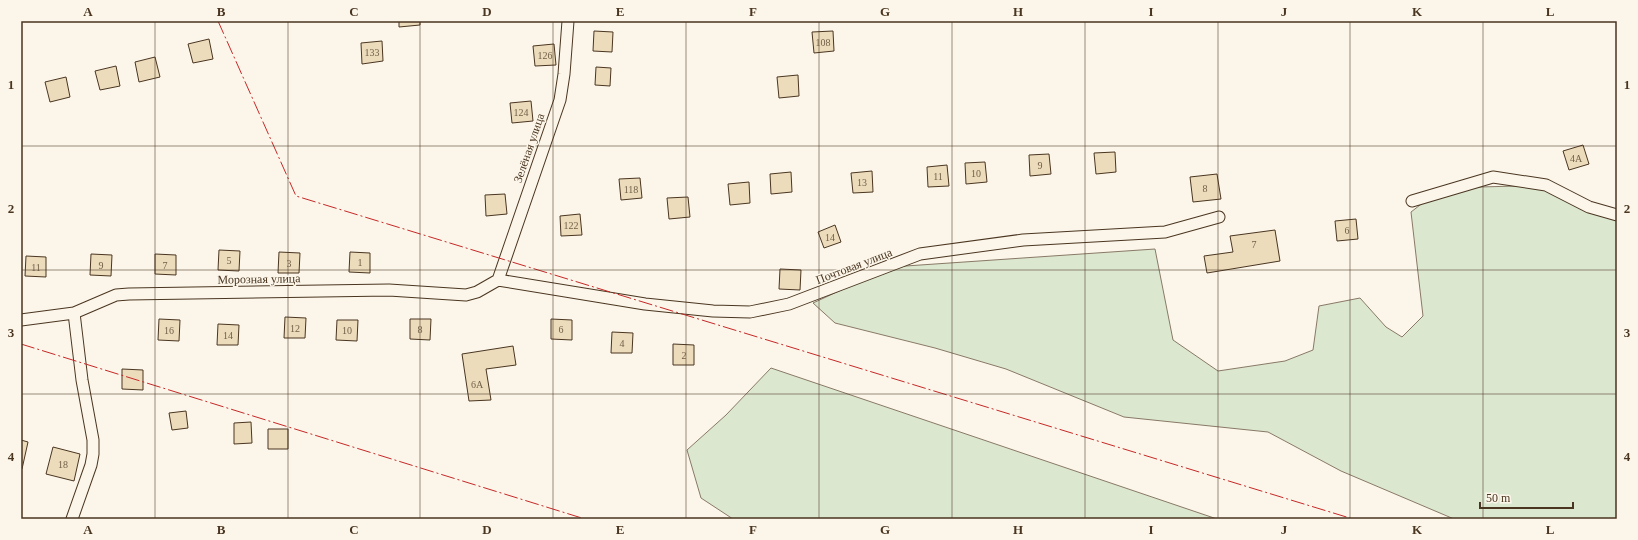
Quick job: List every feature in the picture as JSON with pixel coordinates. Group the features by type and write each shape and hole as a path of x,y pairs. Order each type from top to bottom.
{"street":[{"name":"Зелёная улица","path":"498,280 560,100 564,74 568,21"},
{"path":"1412,201 1493,177 1546,185 1589,207 1617,215"},
{"name":"Почтовая улица","path":"498,280 645,304 714,311 750,312 789,304 920,254 1024,240 1164,232 1219,217"},
{"name":"Морозная улица","path":"21,320 74,314 116,295 389,290 466,295 477,292 498,280"},
{"path":"72,519 91,465 93,454 93,440 82,380 74,314"}],"green space":[{"path":"1555,185 1604,215 1617,211 1617,519 1454,519 1341,471 1268,432 1124,417 1006,369 935,348 835,323 813,303 891,267 1155,249 1173,340 1218,371 1285,361 1313,350 1319,306 1360,298 1386,327 1402,337 1423,316 1411,212 1442,188"},
{"path":"771,368 1217,519 733,519 701,498 687,450 726,415"}],"building":[{"path":"399,21 420,21 420,25 399,27"},
{"path":"594,31 613,32 612,52 593,51"},
{"path":"833,31 834,51 814,53 812,32"},
{"path":"209,39 213,59 193,63 188,44"},
{"path":"382,41 383,61 362,64 361,43"},
{"path":"554,44 556,65 535,66 533,46"},
{"path":"155,57 160,77 139,82 135,62"},
{"path":"116,66 120,86 100,90 95,71"},
{"path":"596,67 611,68 610,86 595,85"},
{"path":"798,75 799,96 779,98 777,77"},
{"path":"66,77 70,97 50,102 45,82"},
{"path":"531,101 533,121 512,123 510,103"},
{"path":"1583,145 1589,164 1569,170 1563,151"},
{"path":"1115,152 1116,172 1096,174 1094,153"},
{"path":"1049,154 1051,174 1030,176 1029,155"},
{"path":"985,162 987,182 966,184 965,163"},
{"path":"947,165 949,186 928,187 927,167"},
{"path":"872,171 873,192 853,193 851,173"},
{"path":"791,172 792,192 771,194 770,174"},
{"path":"1217,174 1221,199 1193,202 1190,177"},
{"path":"640,178 642,198 621,200 619,179"},
{"path":"749,182 750,203 730,205 728,184"},
{"path":"505,194 507,214 486,216 485,195"},
{"path":"688,197 690,217 669,219 667,198"},
{"path":"580,214 582,235 561,236 560,216"},
{"path":"1356,219 1358,239 1337,241 1335,221"},
{"path":"835,225 841,242 824,248 818,232"},
{"path":"1275,230 1280,261 1207,273 1204,256 1233,252 1230,236"},
{"path":"219,250 240,251 239,271 218,270"},
{"path":"279,252 300,253 299,273 278,273"},
{"path":"350,252 370,253 370,273 349,272"},
{"path":"91,254 112,255 111,276 90,275"},
{"path":"155,254 176,255 176,275 155,274"},
{"path":"26,256 46,257 46,277 25,276"},
{"path":"780,269 801,270 800,290 779,289"},
{"path":"285,317 306,318 305,338 284,338"},
{"path":"159,319 180,320 179,341 158,340"},
{"path":"410,319 431,319 430,340 410,339"},
{"path":"551,319 572,320 572,340 551,339"},
{"path":"337,320 358,320 357,341 336,340"},
{"path":"218,324 239,325 238,345 217,345"},
{"path":"612,332 633,333 632,353 611,353"},
{"path":"673,344 694,345 694,365 673,365"},
{"path":"513,346 516,365 486,369 491,400 469,401 462,354"},
{"path":"122,369 143,370 143,390 122,389"},
{"path":"186,411 188,428 172,430 169,413"},
{"path":"251,422 252,443 234,444 234,423"},
{"path":"268,429 288,429 288,449 268,449"},
{"path":"21,440 28,442 22,469 21,469"},
{"path":"53,447 80,454 74,481 46,474"}],"power":[{"path":"218,21 296,196 1353,519"},
{"path":"21,344 585,519"}]}
